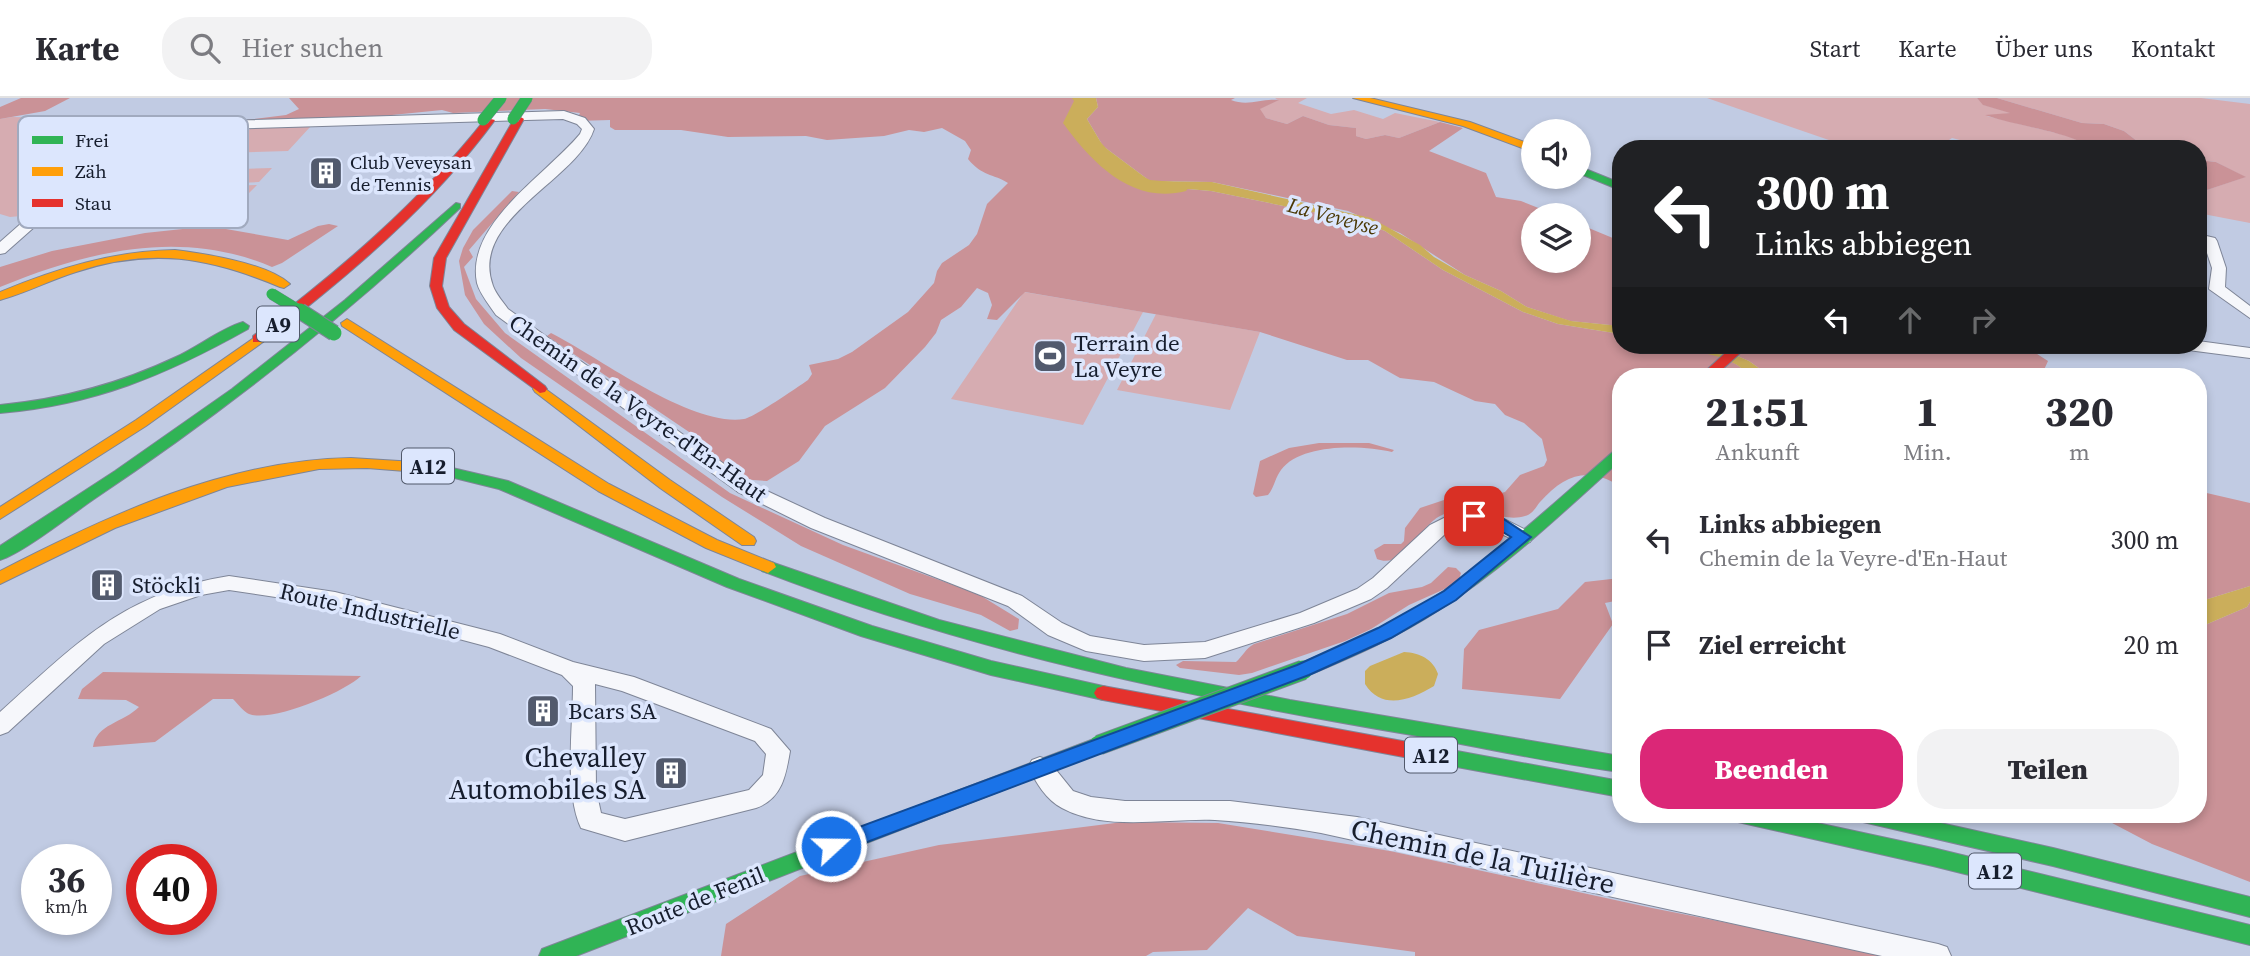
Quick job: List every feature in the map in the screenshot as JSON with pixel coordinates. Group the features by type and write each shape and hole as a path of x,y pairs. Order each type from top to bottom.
{"main road":[{"name":"A9","path":"0,514 172,401 293,312 417,204 459,161 503,98"},
{"name":"A9","path":"0,534 187,410 335,297 431,212 516,119 528,98"},
{"path":"1358,98 1466,124 1521,145"},
{"path":"0,554 208,413 355,299 459,202 486,170 516,119"},
{"name":"A12","path":"516,119 440,258 435,285 440,304 447,315 475,340 693,505 773,556 851,598"},
{"path":"0,496 137,408 256,318 291,286 426,178 487,120"},
{"path":"1591,175 1612,184"},
{"name":"A12","path":"0,296 77,268 161,253 199,253 230,259 258,269 291,286 341,328 623,512 816,613"},
{"name":"A12","path":"0,306 69,278 114,267 154,262 187,262 291,286"},
{"path":"0,409 52,405 121,388 190,358 256,318"},
{"name":"A12","path":"341,328 672,523 755,563 851,598 947,630 1076,663 1612,763"},
{"path":"1716,368 1732,354"},
{"name":"Route de Fenil","path":"550,956 1040,767 1303,670 1375,638 1429,608 1478,575 1612,460"},
{"name":"A12","path":"0,578 105,524 198,489 292,467 377,461 435,466 503,485 665,556 816,613 946,655 1049,682 1169,707 1612,788"},
{"name":"A12","path":"1779,823 1945,859 2250,935"},
{"name":"A12","path":"1903,823 2066,860 2250,907"}],"street":[{"name":"Chemin de la Veyre-d'En-Haut","path":"248,125 564,115 584,124 588,129 586,135 505,217 486,247 483,277 489,295 502,312 745,488 818,523 1015,601 1068,637 1086,643 1144,653 1205,650 1307,618 1364,594 1380,583 1437,530 1456,518 1483,517 1523,537"},
{"name":"Chemin de la Veyre-d'En-Haut","path":"0,250 25,228"},
{"path":"2207,241 2210,242 2219,268 2217,289 2250,313"},
{"path":"2207,347 2250,352"},
{"name":"Route Industrielle","path":"0,726 97,638 153,604 199,588 229,583 335,598 492,640 570,668 626,683 763,735 778,751 774,779 757,798 625,830 590,821 584,790 584,684 570,668"},
{"name":"Chemin de la Tuilière","path":"1040,767 1059,794 1078,804 1103,809 1214,810 1357,828 1938,956"}],"shaded area":[{"path":"21,98 70,98 45,111 0,119 0,107"},
{"path":"289,98 1075,98 1078,100 1071,123 1142,185 1211,191 1361,222 1385,231 1443,270 1523,312 1558,324 1612,333 1612,354 1713,354 1741,368 1612,368 1612,482 1587,475 1568,479 1549,492 1532,512 1515,518 1474,511 1452,511 1432,521 1403,553 1386,561 1377,559 1374,550 1384,544 1401,544 1404,541 1405,528 1420,508 1468,492 1505,492 1520,475 1544,466 1547,460 1542,439 1524,423 1505,415 1495,404 1475,401 1434,382 1400,378 1368,360 1347,360 1260,332 1025,292 997,320 987,319 992,305 988,293 977,288 961,307 941,320 936,333 925,347 885,388 825,426 799,461 767,481 740,479 695,436 547,336 551,333 672,402 722,419 749,417 808,380 812,374 809,365 838,359 852,352 908,312 934,283 942,263 969,245 977,234 987,204 1008,183 973,165 968,159 971,150 965,141 942,128 924,132 909,130 884,136 827,140 806,136 728,137 681,130 615,130 610,127 610,120 576,121 580,113 545,109 453,113 442,110 372,117 248,120 286,115 299,109"},
{"path":"1096,98 1235,98 1231,100 1243,103 1279,100 1260,109 1266,118 1287,124 1303,116 1329,125 1356,128 1356,136 1366,139 1385,135 1399,138 1440,122 1463,128 1429,151 1486,173 1496,197 1526,203 1521,203 1521,273 1591,273 1591,229 1612,238 1612,325 1570,321 1527,307 1501,291 1465,275 1400,233 1348,211 1212,182 1150,181 1103,146 1087,119 1098,107"},
{"path":"1275,98 1307,98 1298,103 1331,114 1354,110 1383,119 1395,113 1440,122 1399,138 1385,135 1366,139 1356,136 1356,128 1329,125 1303,116 1287,124 1266,118 1259,109 1278,100"},
{"path":"1707,98 1977,98 1984,105 2012,113 1987,116 2077,140 1952,138 1829,140"},
{"path":"1977,98 1997,98 2082,123 2104,124 2124,131 2136,140 2077,140 1985,115 2010,113 1983,105"},
{"path":"1997,98 2201,98 2250,104 2250,223 2207,215 2207,190 2245,177 2216,162 2207,161 2207,140 2136,140 2124,131 2104,124 2082,123"},
{"path":"18,117 18,216 0,214 0,119"},
{"path":"311,126 288,151 248,152 248,131 251,128"},
{"path":"2207,161 2216,162 2246,177 2207,190"},
{"path":"272,168 259,182 248,183 248,169"},
{"path":"248,185 257,185 248,194"},
{"path":"512,191 519,192 469,250 473,257 464,267 476,299 505,333 730,493 843,545 978,594 1019,619 1018,629 1010,631 981,615 910,594 801,546 722,497 521,358 484,324 465,295 459,261 473,230"},
{"path":"318,226 338,226 272,267 238,255 203,249 135,249 67,263 0,287 0,267 52,251 145,233 192,228 226,229 288,240"},
{"name":"Terrain de La Veyre","path":"1024,292 1143,312 1083,425 951,399"},
{"path":"1156,314 1260,332 1230,410 1117,390"},
{"path":"1733,354 2037,354 2048,361 2045,368 1759,368"},
{"path":"1319,443 1369,443 1394,450 1392,452 1349,447 1303,455 1290,461 1281,470 1268,495 1256,497 1253,494 1260,461 1289,448"},
{"path":"2207,493 2250,503 2250,586 2207,599"},
{"path":"1448,567 1456,568 1461,573 1458,583 1409,605 1371,629 1345,641 1239,675 1180,668 1176,665 1183,661 1236,662 1254,644 1347,614 1389,593 1422,587 1431,583"},
{"path":"1612,579 1612,602 1605,603 1612,625 1560,699 1462,689 1464,649 1479,630 1558,609 1585,582"},
{"path":"2250,602 2250,882 2152,844 2112,823 2207,823 2207,624 2247,607"},
{"path":"103,672 361,676 324,697 274,714 249,714 233,699 213,699 155,742 93,747 99,733 139,707 126,700 78,699 82,689"},
{"path":"1123,822 1218,823 1390,851 1652,908 1896,956 1415,956 1415,952 1297,936 1248,908 1207,950 1153,952 1146,956 721,956 726,924 800,876 939,845"}],"water":[{"path":"1075,98 1096,98 1098,107 1087,119 1103,146 1150,181 1212,182 1371,218 1420,245 1434,257 1465,275 1501,291 1527,307 1571,321 1612,325 1612,333 1558,324 1523,312 1443,270 1385,231 1361,222 1211,191 1142,185 1093,153 1071,123 1078,100"},
{"path":"1709,354 1733,354 1759,368 1742,368"},
{"path":"2250,586 2250,602 2247,607 2207,624 2207,599"},
{"path":"1404,652 1420,655 1433,664 1438,674 1434,686 1407,699 1380,698 1365,684 1365,671 1370,666"}],"waterway":[{"name":"La Veveyse","path":"1081,98 1083,101 1073,123 1107,162 1139,183 1179,187"}],"traffic: fast":[{"path":"483,120 501,98"},
{"path":"513,119 527,98"},
{"path":"1591,175 1612,184"},
{"path":"0,554 237,392 349,303 456,206"},
{"path":"272,294 334,333"},
{"path":"0,409 66,401 127,383 185,358 243,326"},
{"path":"1303,670 1386,633 1458,589 1529,533 1612,460"},
{"path":"431,468 503,485 733,583 867,631 991,668 1103,693"},
{"path":"768,567 939,627 1126,675 1290,707 1612,763"},
{"path":"1099,745 1303,670"},
{"path":"550,956 1099,745"},
{"path":"1446,757 1612,788"},
{"path":"1779,823 1933,857 2250,935"},
{"path":"1903,823 2053,857 2250,907"}],"traffic: slow":[{"path":"1358,98 1466,124 1521,145"},
{"path":"0,296 73,268 141,254 210,258 246,268 284,284"},
{"path":"347,323 604,487 712,544 768,567"},
{"path":"0,514 141,423 258,339"},
{"path":"540,389 665,484 748,541"},
{"path":"0,578 147,508 223,483 319,464 367,463 431,468"}],"traffic: jam":[{"path":"519,119 440,258 436,286 443,308 459,327 540,389"},
{"path":"258,339 352,264 411,210 490,120"},
{"path":"1716,368 1732,354"},
{"path":"1103,693 1446,757"}],"place":[{"name":"Club Veveysan de Tennis","path":"326,173"},
{"name":"Terrain de La Veyre","path":"1050,356"},
{"name":"Stöckli","path":"107,585"},
{"name":"Bcars SA","path":"543,711"},
{"name":"Chevalley Automobiles SA","path":"671,773"}],"route":[{"path":"831,846 1303,670 1385,633 1450,595 1523,537 1496,522 1474,516"}]}
